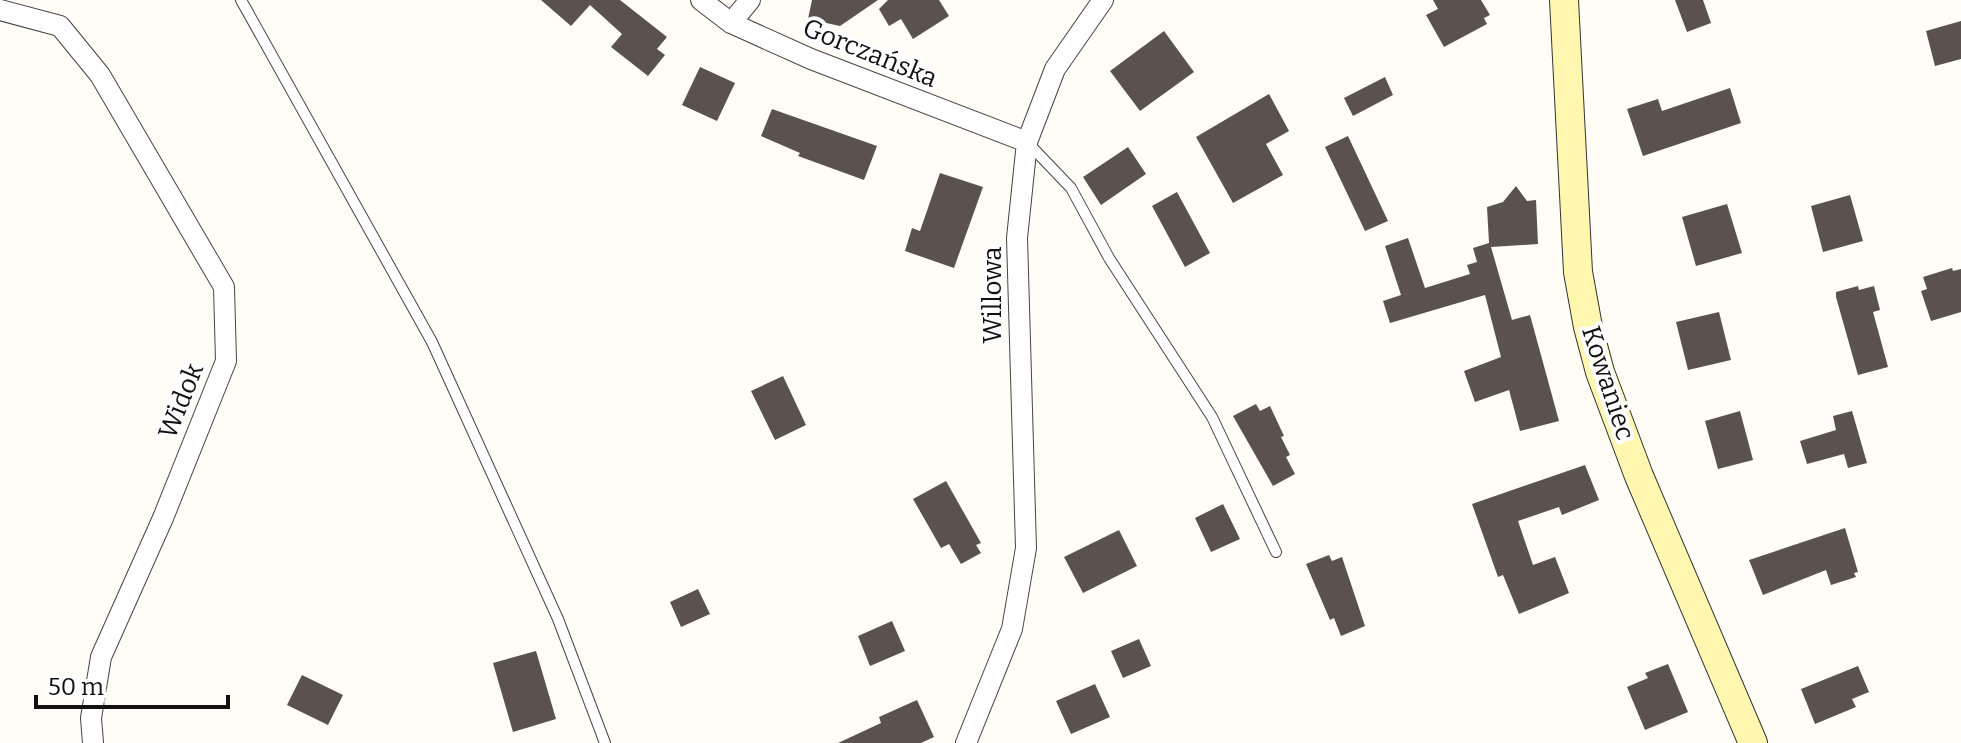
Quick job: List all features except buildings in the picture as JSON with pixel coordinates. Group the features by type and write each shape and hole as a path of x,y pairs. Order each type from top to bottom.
{"street":[{"name":"Gorczańska","path":"701,0 731,23 811,59 1027,142"},
{"path":"731,23 750,0"},
{"name":"Willowa","path":"966,743 1012,629 1026,548 1017,238 1027,142 1055,69 1103,0"},
{"name":"Kowaniec","path":"1564,0 1578,272 1592,342 1639,476 1753,743"},
{"name":"Widok","path":"0,10 60,26 90,62 224,287 226,361 163,518 101,657 91,718 93,743"}],"lane":[{"path":"241,0 432,342 558,619 605,743"},
{"path":"1027,142 1071,188 1109,258 1212,417 1276,552"}]}
